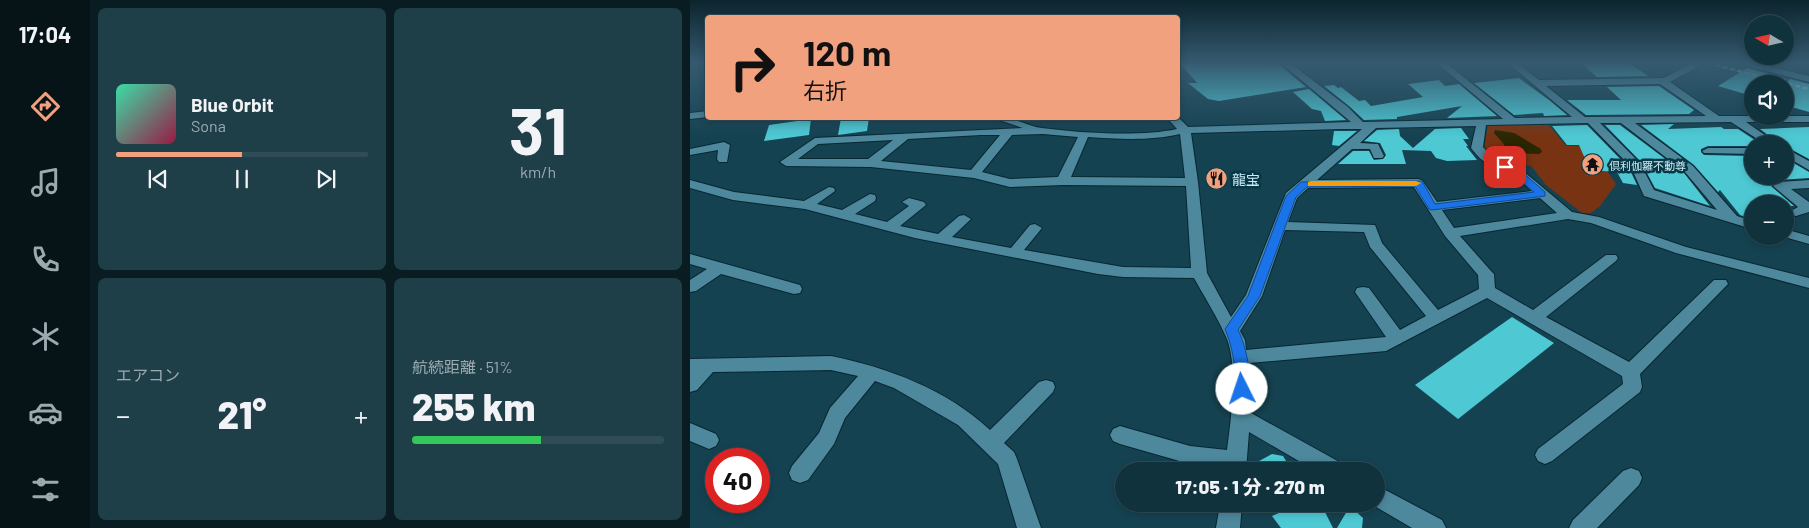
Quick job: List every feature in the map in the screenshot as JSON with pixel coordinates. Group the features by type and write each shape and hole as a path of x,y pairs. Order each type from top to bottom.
{"street":[{"path":"1316,88 1367,126"},
{"path":"1470,88 1512,122"},
{"path":"1542,88 1586,120 1636,166 1649,193 1744,222"},
{"path":"1672,88 1716,118"},
{"path":"690,116 705,114"},
{"path":"1192,182 1063,181 1010,183 974,174 872,164 786,162 815,141 981,132 1043,131 1125,136 1168,134 1185,130 1480,122 1716,118 1808,119"},
{"path":"1732,118 1759,135"},
{"path":"1623,119 1689,168 1732,219"},
{"path":"1008,120 1043,131"},
{"path":"1174,120 1185,130 1192,182 1199,273 1232,329 1236,340 1242,375 1241,418 1236,462"},
{"path":"1480,122 1478,148 1489,161 1512,168 1568,215"},
{"path":"1232,329 1254,296 1291,196 1349,146 1367,126"},
{"path":"974,174 1008,132"},
{"path":"1063,181 1084,135"},
{"path":"872,164 904,137"},
{"path":"690,152 724,145 723,159"},
{"path":"1349,146 1374,146 1378,156"},
{"path":"1708,151 1744,151"},
{"path":"1794,157 1809,166"},
{"path":"1304,184 1418,183 1450,233 1486,274 1487,290"},
{"path":"1796,212 1808,208 1779,186 1809,184"},
{"path":"692,186 733,196 806,205 941,239 1098,269 1123,272 1199,273"},
{"path":"806,205 829,191"},
{"path":"1432,207 1542,194"},
{"path":"844,215 870,198"},
{"path":"889,227 919,205 909,202"},
{"path":"1450,233 1568,215 1594,220 1681,250 1809,284"},
{"path":"941,239 964,219"},
{"path":"1280,226 1370,228 1375,244 1436,318"},
{"path":"1014,253 1035,228"},
{"path":"1794,236 1809,240"},
{"path":"1535,317 1612,258"},
{"path":"690,259 794,289"},
{"path":"690,287 719,268"},
{"path":"1631,372 1720,284"},
{"path":"1239,357 1386,345 1487,290"},
{"path":"1487,290 1631,372"},
{"path":"1363,292 1397,339"},
{"path":"690,385 699,365 831,363 871,372 901,383 965,419 1007,459 1027,527"},
{"path":"800,473 826,438 837,414 871,372"},
{"path":"1545,455 1633,386 1631,372"},
{"path":"991,442 1046,387"},
{"path":"1241,418 1319,462"},
{"path":"690,432 709,440"},
{"path":"1120,435 1219,462"},
{"path":"1581,528 1631,478"},
{"path":"1385,500 1434,528"},
{"path":"1228,528 1230,512"}],"shaded area":[{"path":"1488,125 1549,125 1566,146 1590,146 1616,184 1600,206 1591,213 1582,213 1546,185 1532,167 1514,160 1500,160 1484,148"},
{"path":"1495,130 1514,133 1541,149 1542,152 1539,154 1509,153 1494,133"}],"building":[{"path":"1194,88 1302,88 1219,101 1208,99"},
{"path":"1326,88 1342,88 1359,101 1365,100 1371,106 1423,97 1412,88 1463,88 1497,116 1447,118 1462,106 1397,117 1397,119 1364,120"},
{"path":"1480,88 1532,88 1567,115 1544,116 1543,113 1514,115"},
{"path":"1608,88 1661,88 1694,110 1689,114 1586,115 1567,100 1621,100"},
{"path":"1724,88 1744,88 1744,94"},
{"path":"1794,88 1809,88 1809,112 1794,108"},
{"path":"1309,89 1346,120 1325,121 1321,111 1312,109 1293,92"},
{"path":"811,120 809,135 764,141 769,125"},
{"path":"841,120 869,120 867,131 838,135"},
{"path":"1674,124 1668,129 1721,127 1724,129 1738,129 1747,135 1744,135 1744,146 1708,146 1701,149 1701,152 1704,155 1744,156 1744,185 1772,185 1771,186 1781,195 1744,195 1744,216 1740,215 1720,190 1718,192 1694,165 1641,125"},
{"path":"1587,125 1629,168 1637,185 1623,183 1617,172 1590,170 1579,145 1567,145 1552,126"},
{"path":"1605,125 1620,125 1684,173 1710,206 1655,188 1641,162"},
{"path":"1809,127 1809,159 1794,151 1794,135 1768,135 1760,129"},
{"path":"1461,128 1469,139 1463,139 1468,146 1466,146 1477,160 1447,161 1436,158 1431,151 1402,150 1406,164 1338,164 1353,151 1369,151 1374,160 1383,159 1386,155 1380,143 1364,141 1377,130 1399,129 1400,136 1413,148 1435,129"},
{"path":"1334,131 1357,131 1339,146 1332,145"},
{"path":"1794,163 1809,172 1809,178 1794,179"},
{"path":"1512,317 1554,343 1458,419 1415,385"},
{"path":"1272,454 1283,456 1287,462 1257,462"},
{"path":"1281,512 1325,512 1333,528 1281,528 1272,516"},
{"path":"1346,512 1356,512 1363,518 1362,528 1337,528"}],"railway":[{"path":"1804,88 1809,89"}],"slow traffic":[{"path":"1311,184 1416,183"}],"place":[{"name":"倶利伽羅不動尊","path":"1593,165"},
{"name":"龍宝","path":"1216,179"}],"route":[{"path":"1242,389 1242,375 1236,340 1232,329 1254,296 1291,196 1304,184 1418,183 1432,207 1542,194 1512,168 1505,167"}]}
